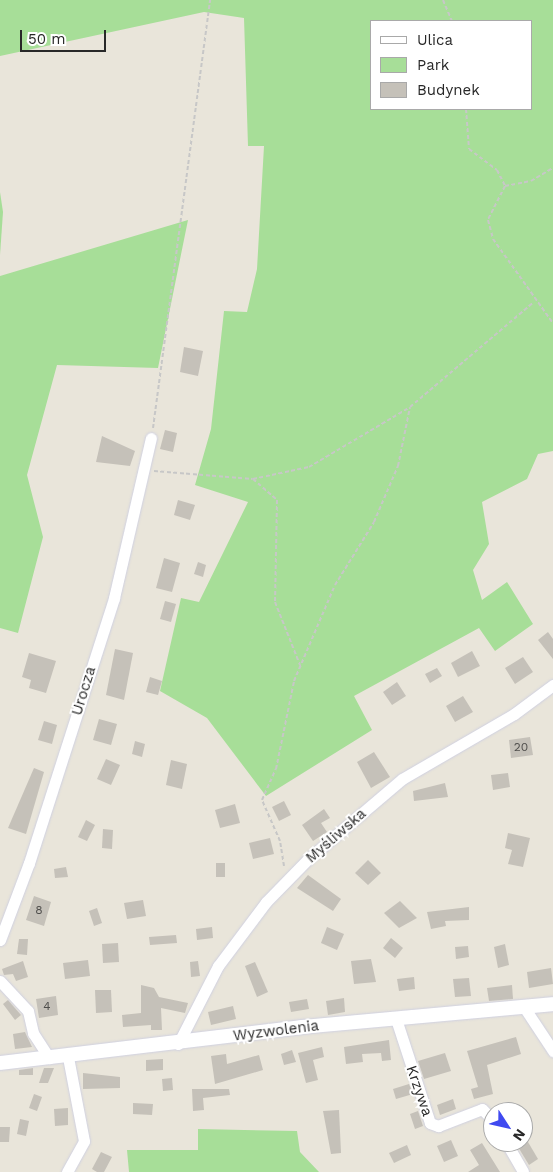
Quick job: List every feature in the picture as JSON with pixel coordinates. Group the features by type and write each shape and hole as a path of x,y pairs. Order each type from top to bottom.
{"street":[{"name":"Urocza","path":"0,940 29,864 114,598 151,438"},
{"name":"Myśliwska","path":"178,1044 218,966 285,881 402,779 514,714 553,685"},
{"path":"0,981 28,1011 33,1033 49,1058"},
{"name":"Wyzwolenia","path":"0,1063 396,1018 553,1004"},
{"path":"524,1007 553,1051"},
{"name":"Krzywa","path":"396,1018 430,1123 438,1126 483,1110"},
{"path":"67,1172 84,1141 68,1056"},
{"path":"512,1152 523,1172"}],"path":[{"path":"151,438 210,0"},
{"path":"443,0 452,20"},
{"path":"466,110 469,148 497,170 505,186"},
{"path":"505,186 531,181 553,168"},
{"path":"505,186 488,220 493,239 534,302 553,323"},
{"path":"143,471 253,479 309,467 410,407 534,302"},
{"path":"285,881 280,841 262,800 276,769 300,666 335,585 384,498 398,466 410,407"},
{"path":"253,479 277,500 275,602 300,666"}],"green space":[{"path":"0,0 553,0 553,451 538,454 527,479 482,502 489,544 473,570 482,600 507,582 533,624 495,651 479,628 354,696 372,730 266,796 207,718 160,691 181,598 199,602 248,502 195,485 211,429 224,311 247,312 257,269 264,146 248,146 244,18 204,12 0,56"},
{"path":"0,192 3,212 0,255"},
{"path":"188,220 158,368 57,365 27,475 43,537 18,633 0,628 0,276"},
{"path":"198,1129 297,1131 300,1152 319,1172 129,1172 127,1150 198,1150"}],"building":[{"path":"184,347 203,351 198,376 180,372"},
{"path":"165,430 177,433 173,452 160,449"},
{"path":"102,436 135,451 130,466 96,462"},
{"path":"178,500 195,505 190,520 174,515"},
{"path":"164,558 180,563 172,592 156,588"},
{"path":"198,562 206,565 203,577 194,574"},
{"path":"165,601 176,604 171,622 160,619"},
{"path":"548,632 553,639 553,659 538,640"},
{"path":"115,649 133,653 124,700 106,695"},
{"path":"472,651 480,666 458,677 451,663"},
{"path":"29,653 56,661 46,693 29,688 31,680 22,677"},
{"path":"523,657 533,672 515,684 505,668"},
{"path":"437,668 442,676 430,683 425,674"},
{"path":"150,677 162,681 158,695 146,692"},
{"path":"397,682 406,696 392,705 383,692"},
{"path":"463,696 473,712 455,722 446,706"},
{"path":"99,719 117,724 111,745 93,740"},
{"path":"44,721 57,725 52,744 38,740"},
{"path":"530,737 533,755 511,758 509,740"},
{"path":"135,741 145,744 142,757 132,754"},
{"path":"374,752 390,777 371,788 357,762"},
{"path":"106,759 120,765 111,785 97,779"},
{"path":"171,760 187,764 182,789 166,785"},
{"path":"34,768 44,772 26,834 8,828"},
{"path":"508,773 510,787 493,790 491,775"},
{"path":"445,783 448,797 414,801 413,791"},
{"path":"284,801 291,815 279,821 272,807"},
{"path":"235,804 240,823 220,828 215,810"},
{"path":"324,809 330,818 321,823 327,832 313,841 302,825"},
{"path":"86,820 95,825 87,841 78,837"},
{"path":"103,829 113,830 112,849 102,848"},
{"path":"508,833 530,838 523,867 508,864 512,850 505,848"},
{"path":"270,838 274,854 253,859 249,843"},
{"path":"368,860 381,873 368,885 355,873"},
{"path":"216,863 225,863 225,877 216,877"},
{"path":"66,867 68,877 55,878 54,869"},
{"path":"308,875 341,899 333,911 297,888"},
{"path":"34,896 51,902 44,926 26,920"},
{"path":"143,900 146,916 127,919 124,903"},
{"path":"400,901 417,918 399,928 384,913"},
{"path":"469,907 469,920 445,921 446,926 431,929 427,912"},
{"path":"97,908 102,923 94,926 89,911"},
{"path":"212,927 213,938 197,940 196,929"},
{"path":"327,927 344,934 337,950 321,943"},
{"path":"176,935 177,943 150,945 149,937"},
{"path":"391,938 403,948 395,958 383,948"},
{"path":"19,939 28,939 27,955 17,954"},
{"path":"118,943 119,962 103,963 102,944"},
{"path":"505,944 509,965 498,968 494,947"},
{"path":"468,946 469,957 456,959 455,947"},
{"path":"371,959 376,982 354,984 351,961"},
{"path":"88,960 90,976 65,979 63,963"},
{"path":"23,961 28,977 16,981 13,974 4,975 2,969"},
{"path":"198,961 200,976 191,977 190,962"},
{"path":"255,962 268,992 257,997 245,966"},
{"path":"551,968 553,984 529,988 527,972"},
{"path":"414,977 415,989 399,991 397,979"},
{"path":"469,978 471,996 455,997 453,979"},
{"path":"141,985 154,988 159,997 188,1003 185,1013 161,1008 162,1030 151,1030 151,1025 123,1027 122,1015 141,1013"},
{"path":"512,985 513,999 489,1001 487,988"},
{"path":"95,990 111,990 112,1012 96,1013"},
{"path":"56,996 58,1015 39,1018 36,999"},
{"path":"344,998 345,1012 328,1015 326,1001"},
{"path":"307,999 309,1009 291,1012 289,1002"},
{"path":"8,1000 21,1015 15,1020 3,1004"},
{"path":"233,1006 236,1019 211,1025 208,1012"},
{"path":"25,1032 32,1047 15,1049 13,1034"},
{"path":"516,1037 521,1054 487,1065 493,1094 474,1099 471,1089 478,1087 467,1051"},
{"path":"389,1040 391,1060 382,1061 381,1053 362,1054 363,1062 346,1064 344,1047"},
{"path":"322,1047 324,1057 313,1060 318,1080 306,1083 298,1053"},
{"path":"292,1050 296,1062 284,1065 281,1054"},
{"path":"445,1053 451,1071 424,1079 418,1061"},
{"path":"226,1054 227,1064 259,1055 263,1070 215,1084 211,1056"},
{"path":"163,1059 163,1070 146,1071 146,1060"},
{"path":"33,1068 33,1075 19,1075 19,1070"},
{"path":"44,1068 54,1068 48,1083 39,1083"},
{"path":"83,1073 120,1077 120,1088 83,1089"},
{"path":"172,1078 173,1090 163,1091 162,1079"},
{"path":"409,1084 413,1094 396,1099 393,1089"},
{"path":"192,1089 229,1089 230,1095 203,1098 204,1110 193,1111"},
{"path":"34,1094 42,1097 37,1111 29,1108"},
{"path":"453,1099 456,1109 440,1115 437,1105"},
{"path":"133,1103 153,1104 152,1115 133,1114"},
{"path":"68,1108 68,1125 55,1126 54,1109"},
{"path":"339,1110 341,1153 331,1154 323,1111"},
{"path":"418,1111 423,1126 415,1129 410,1114"},
{"path":"20,1119 29,1121 26,1136 17,1134"},
{"path":"0,1127 10,1127 9,1142 0,1142"},
{"path":"451,1140 458,1156 444,1162 437,1146"},
{"path":"482,1143 483,1152 488,1152 500,1172 468,1172 479,1165 470,1150"},
{"path":"407,1145 411,1155 394,1163 389,1153"},
{"path":"533,1150 538,1159 529,1165 521,1152"},
{"path":"101,1152 112,1157 104,1172 97,1172 92,1169"}]}
